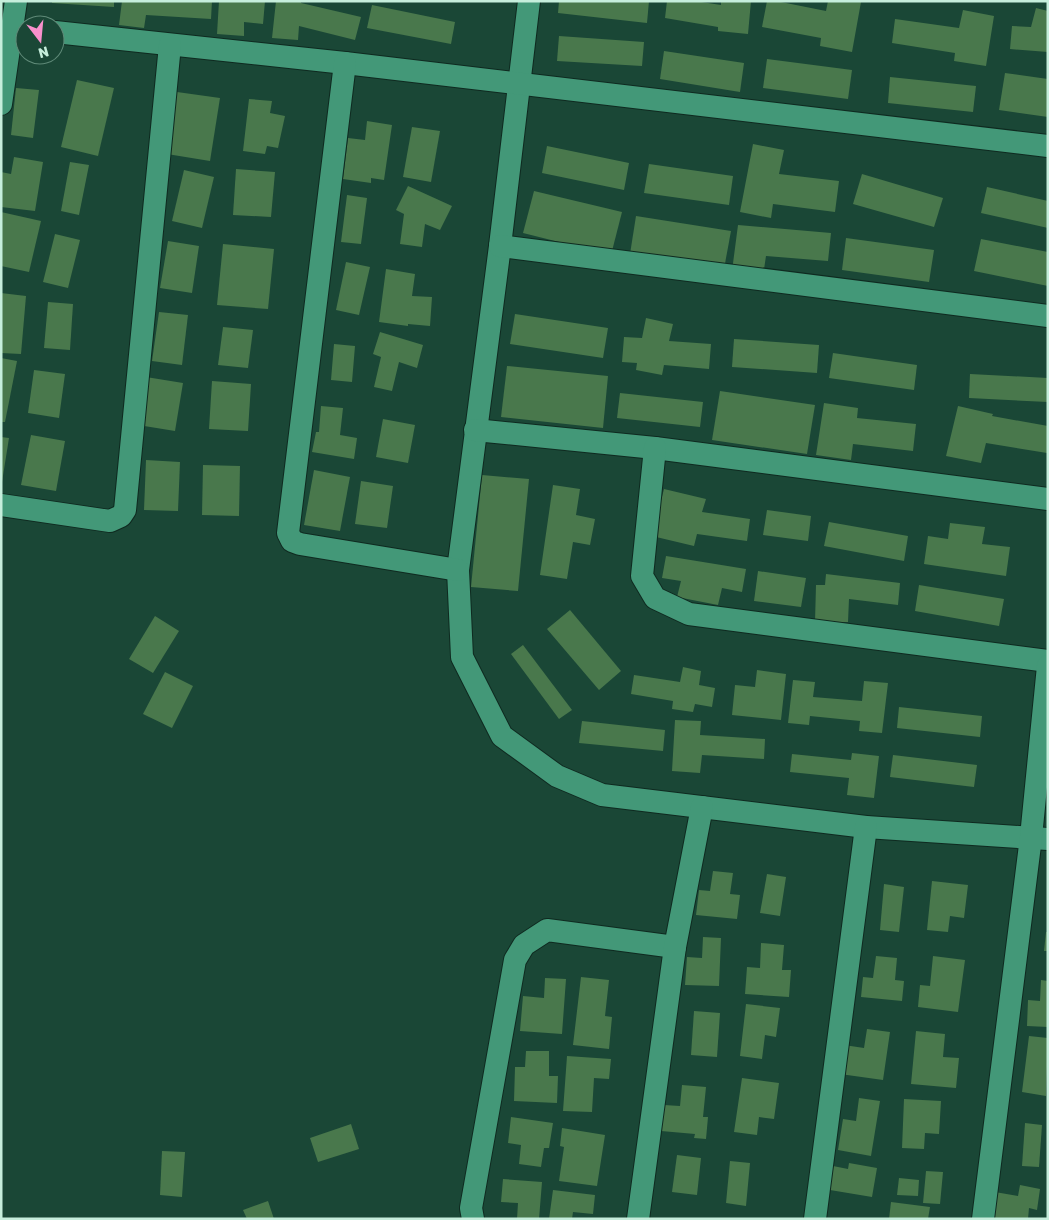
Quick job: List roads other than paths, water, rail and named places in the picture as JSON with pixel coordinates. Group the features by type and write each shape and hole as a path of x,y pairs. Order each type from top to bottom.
{"street":[{"path":"16,1 17,15"},
{"path":"529,1 500,246 458,570 462,658 502,736 556,776 602,795 866,826 1039,838"},
{"path":"65,33 345,63 1048,146"},
{"path":"1,104 15,41"},
{"path":"1,505 110,521 121,516 125,510 170,45"},
{"path":"345,63 288,533 292,541 300,544 458,570"},
{"path":"500,246 1048,316"},
{"path":"475,430 655,448 1048,499"},
{"path":"655,448 642,576 655,598 689,614 1048,660"},
{"path":"983,1219 1039,838 1048,666"},
{"path":"638,1219 675,947 702,807"},
{"path":"815,1219 866,826"},
{"path":"473,1219 471,1208 515,960 524,945 547,930 675,947"}]}
